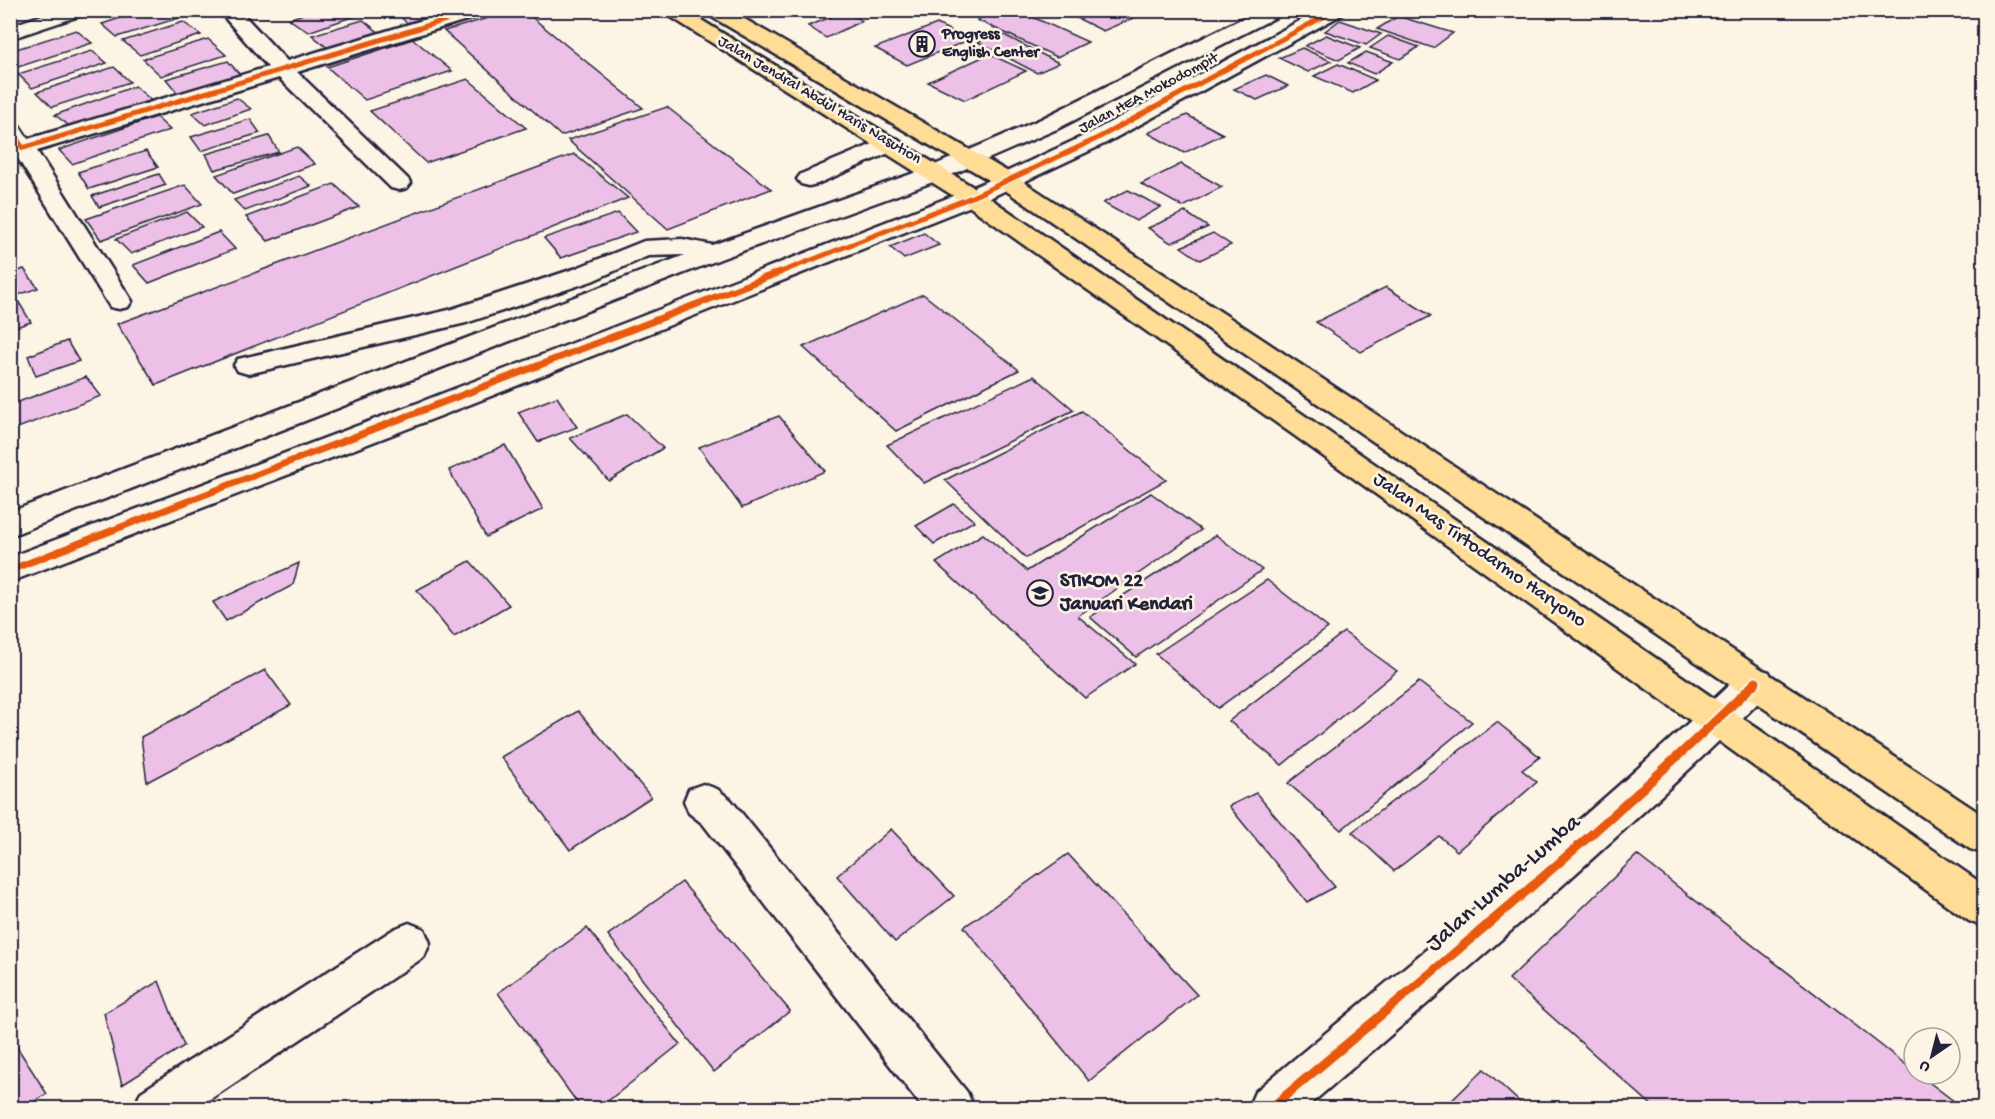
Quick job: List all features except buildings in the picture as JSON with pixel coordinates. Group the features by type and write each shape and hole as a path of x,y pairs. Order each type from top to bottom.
{"highway":[{"name":"Jalan Jendral Abdul Haris Nasution","path":"670,10 972,196"},
{"name":"Jalan Jendral Abdul Haris Nasution","path":"714,10 1007,181"},
{"path":"1007,181 1984,837"},
{"name":"Jalan Mas Tirtodarmo Haryono","path":"972,196 1984,908"}],"street":[{"path":"10,33 78,10"},
{"path":"228,10 282,69 399,183"},
{"path":"118,301 15,143 282,69 479,10"},
{"name":"Jalan HEA Mokodompit","path":"10,525 714,253 936,173 1049,124 1275,10"},
{"name":"Jalan HEA Mokodompit","path":"10,570 423,412 972,196 1096,139 1336,10"},
{"path":"809,179 890,144"},
{"path":"249,365 456,317 583,275 644,249 682,247 714,253"},
{"name":"Jalan Lumba-Lumba","path":"1271,1108 1588,838 1718,720 1756,682"},
{"path":"703,801 717,812 951,1108"},
{"path":"157,1108 409,944"}],"cycle path":[{"path":"10,129 23,148 479,10"},
{"path":"10,570 433,408 972,197 1096,139 1336,10"},
{"path":"1271,1108 1579,847 1756,682"}],"place":[{"name":"Progress English Center","path":"922,44"},
{"name":"STIKOM 22 Januari Kendari","path":"1040,593"}]}
